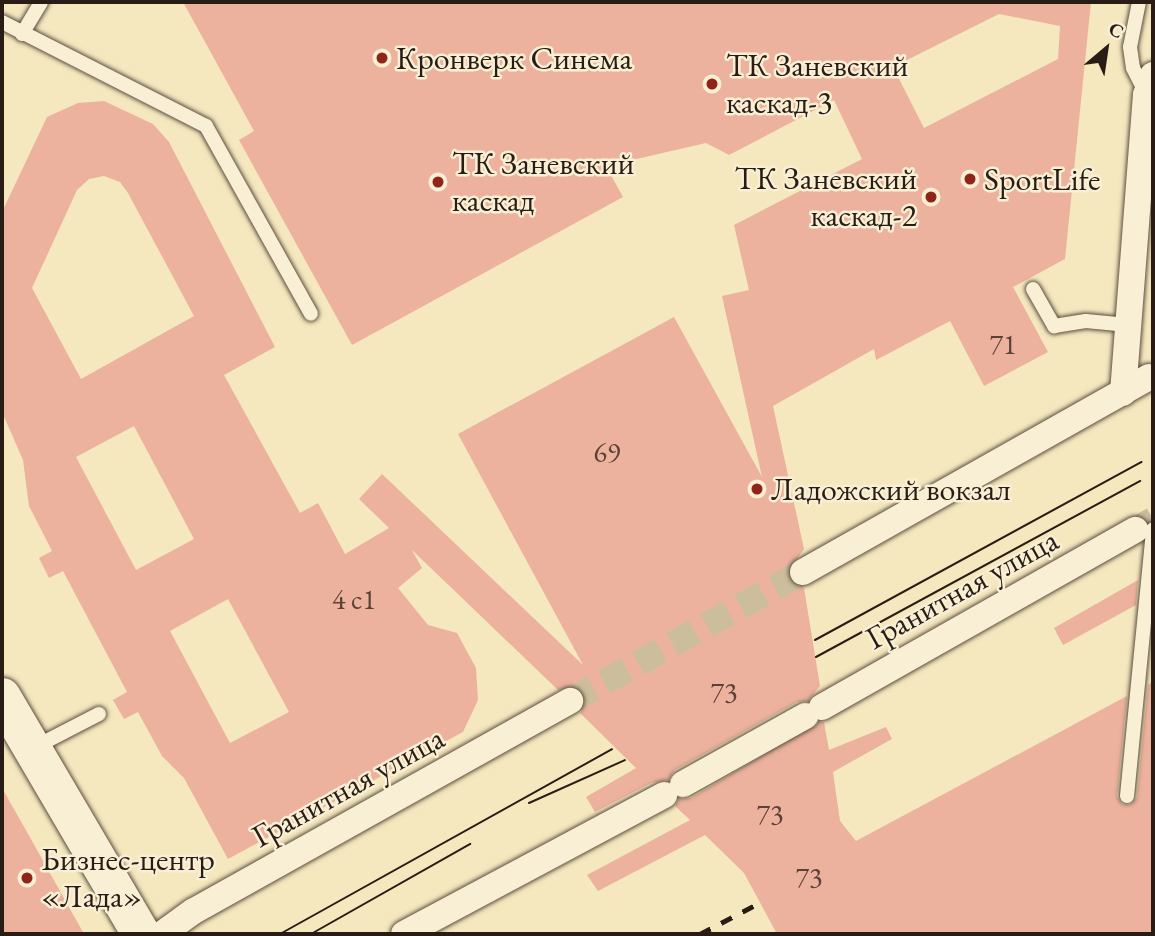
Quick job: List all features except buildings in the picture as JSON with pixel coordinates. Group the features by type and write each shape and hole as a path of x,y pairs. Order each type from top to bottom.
{"street":[{"path":"1123,393 1150,85"},
{"path":"803,572 1149,377"},
{"name":"Гранитная улица","path":"404,934 674,789 1144,529"},
{"path":"2,697 141,934"},
{"name":"Гранитная улица","path":"162,934 194,911 569,701"}],"lane":[{"path":"22,34 41,2"},
{"path":"1139,2 1130,47 1133,68 1150,85"},
{"path":"2,22 206,126 311,314"},
{"path":"1033,289 1054,326 1086,321 1128,325"},
{"path":"1127,796 1139,689 1144,529"},
{"path":"31,749 99,714"}],"tunnel":[{"path":"1135,530 1153,520"},
{"path":"570,701 803,572"}],"tram line":[{"path":"815,640 1142,462"},
{"path":"816,657 1140,481"},
{"path":"280,934 612,749"},
{"path":"529,803 625,760"},
{"path":"311,934 470,844"}],"railway":[{"path":"700,934 759,903"}],"place":[{"name":"Кронверк Синема","path":"382,58"},
{"name":"ТК Заневский каскад-3","path":"712,84"},
{"name":"SportLife","path":"970,179"},
{"name":"ТК Заневский каскад","path":"438,182"},
{"name":"ТК Заневский каскад-2","path":"931,197"},
{"name":"Ладожский вокзал","path":"757,489"},
{"name":"Бизнес-центр «Лада»","path":"27,878"}]}
